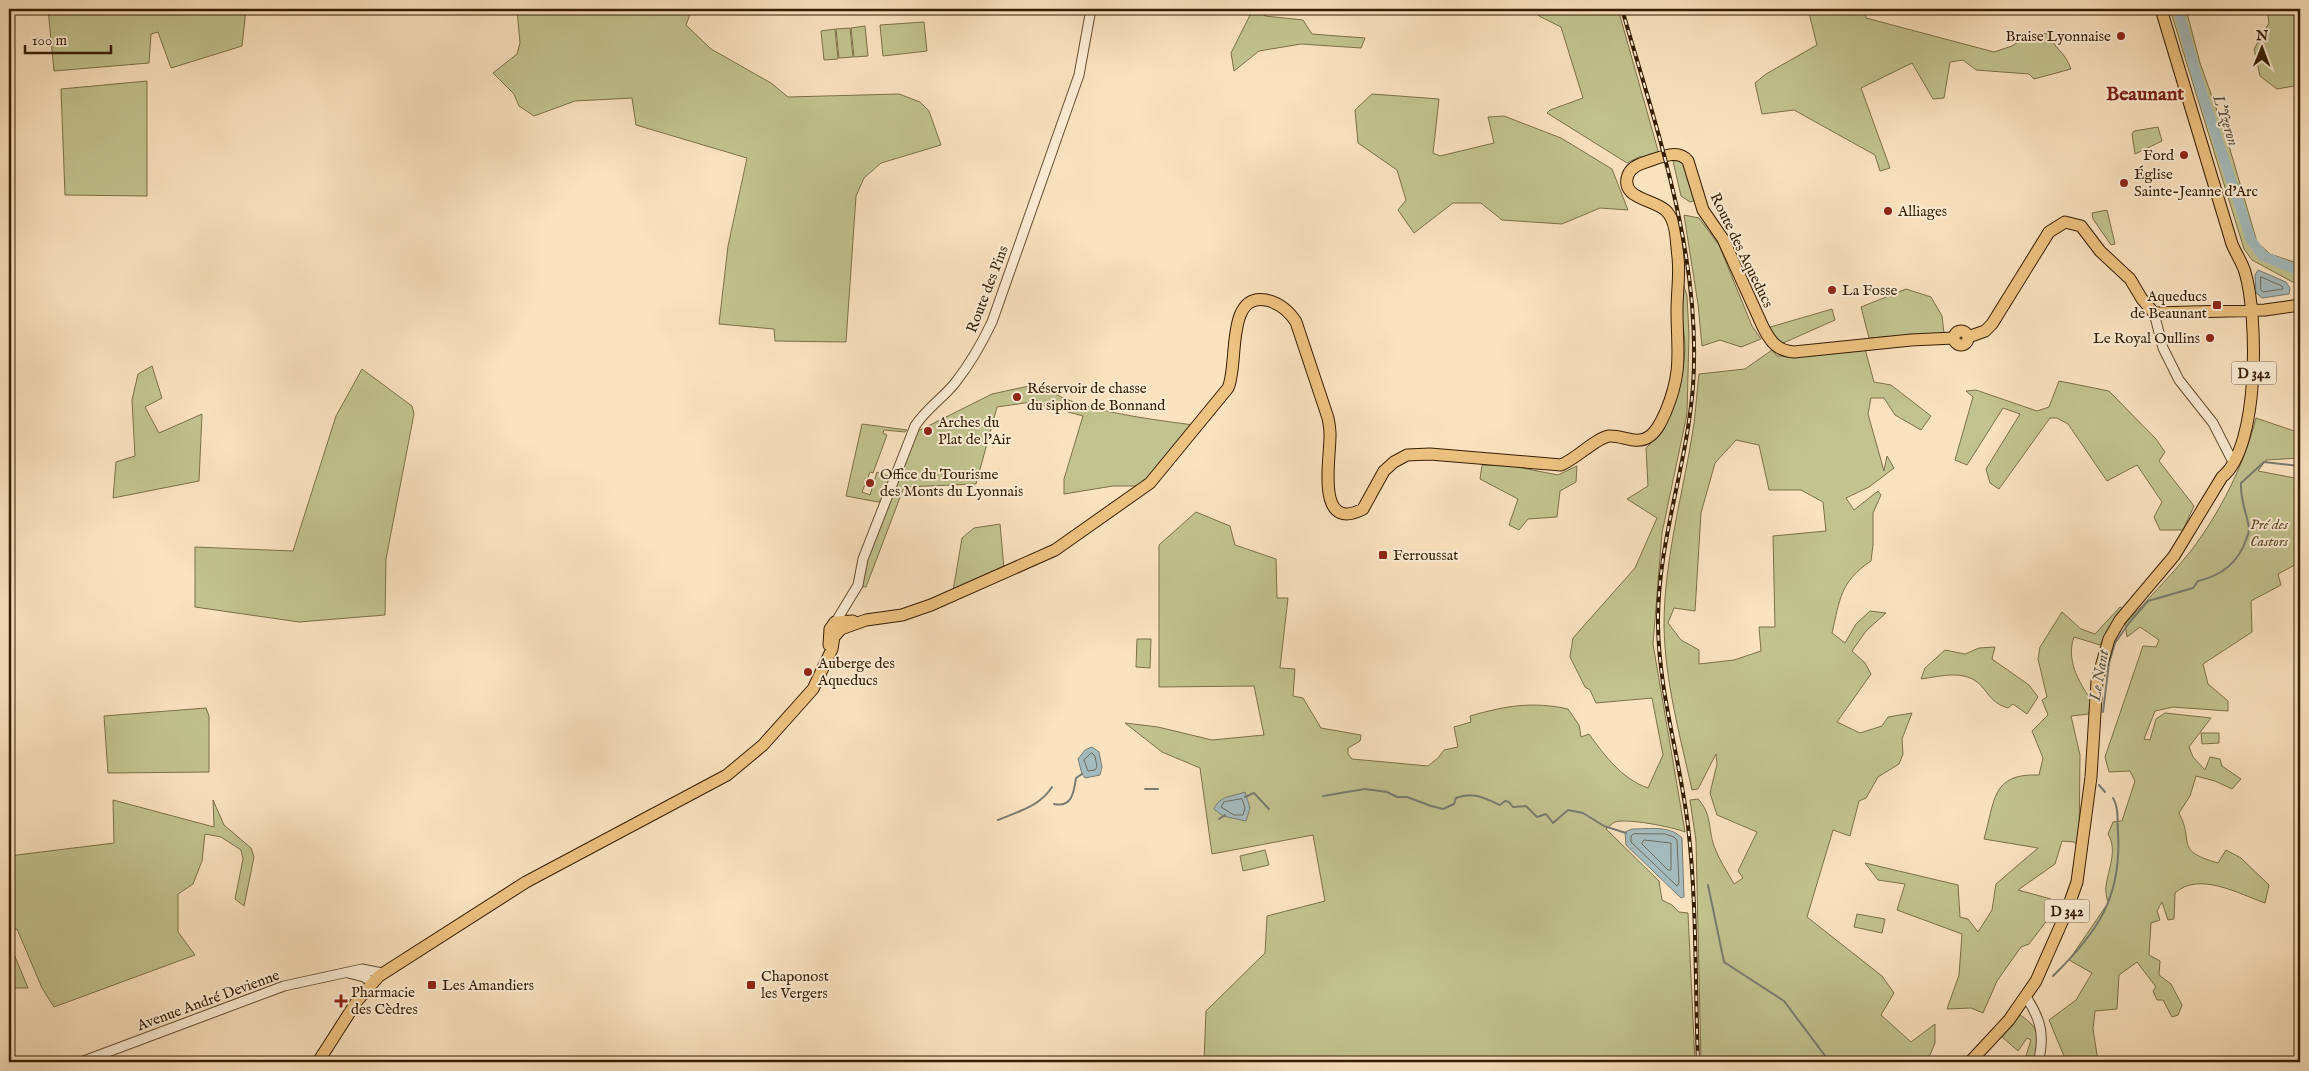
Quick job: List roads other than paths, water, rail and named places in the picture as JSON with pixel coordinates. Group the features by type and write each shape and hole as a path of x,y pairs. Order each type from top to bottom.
{"main road":[{"name":"D 342","path":"1970,1062 2026,997 2036,981 2066,913 2077,882 2091,777 2098,681 2109,639 2120,620 2174,556 2222,477 2231,459 2246,385 2248,310 2236,255 2161,9"},
{"name":"Route des Aqueducs","path":"838,623 902,615 1055,550 1150,483 1228,388 1234,370 1237,320 1243,308 1254,300 1265,300 1277,304 1290,313 1296,322 1328,418 1330,434 1328,490 1330,500 1341,512 1349,514 1363,509 1384,471 1394,462 1407,455 1430,454 1561,465 1576,458 1602,438 1610,436 1641,440 1649,437 1655,432 1667,407 1678,372 1679,272 1674,228 1670,216 1662,207 1635,195 1628,187 1627,178 1630,171 1646,162 1676,154 1683,155 1688,160 1703,210 1723,238 1770,340 1777,348 1785,352 1911,340 1954,338 1961,331 1968,338 1985,331 2049,232 2066,222 2074,222 2086,231 2100,251 2130,280 2154,313"},
{"path":"2154,313 2248,310 2300,305"},
{"path":"318,1062 372,982 382,974 526,882 726,775 763,745 813,689 832,649 838,623"}],"street":[{"name":"Route des Pins","path":"838,623 858,585 869,543 915,426 921,416 954,384 992,322 1079,75 1092,9"},
{"path":"2154,313 2163,348 2180,380 2213,423 2231,459"},
{"name":"Avenue André Devienne","path":"81,1062 284,986 348,973 362,968 382,974"},
{"path":"348,973 364,977 372,982"},
{"path":"2026,997 2042,1027 2038,1062"}],"water":[{"path":"2258,270 2286,282 2290,288 2289,294 2262,298 2256,293 2255,275"},
{"path":"1092,747 1099,752 1102,767 1100,775 1085,778 1078,759 1085,750"},
{"path":"1245,792 1250,808 1246,821 1223,816 1214,809 1223,799"},
{"path":"1632,829 1665,829 1682,838 1684,897 1681,898 1626,845 1625,832"}],"waterway":[{"name":"L'Yzeron","path":"2178,9 2200,87 2251,240 2263,256 2300,271"},
{"name":"Le Nant","path":"2103,712 2109,663 2115,643 2129,623 2148,601 2193,588 2198,581 2221,572 2233,562 2243,548 2249,529 2241,483 2264,462 2300,466"},
{"path":"1054,804 1065,804 1071,798 1076,778 1082,774"},
{"name":"Le Nant","path":"2099,785 2105,792"},
{"path":"998,820 1035,804 1052,787"},
{"path":"1145,789 1158,789"},
{"path":"1323,796 1365,789 1387,792 1397,797 1407,797 1443,809 1454,804 1456,798 1473,795 1500,805 1505,801 1509,802 1513,807 1526,806 1537,817 1546,814 1553,823 1568,810 1583,813 1604,826 1626,833"},
{"path":"1245,797 1254,793 1269,809"},
{"name":"Le Nant","path":"2053,976 2083,944 2104,912 2111,895 2116,876 2118,855 2117,814 2113,798"},
{"path":"1219,819 1225,815"},
{"path":"1708,885 1724,962 1784,1001 1826,1057 1848,1062"}],"railway":[{"path":"1622,9 1674,195 1684,242 1691,290 1694,338 1693,386 1685,446 1662,564 1658,625 1662,676 1684,801 1691,855 1698,1062"}],"place":[{"name":"Braise Lyonnaise","path":"2121,36"},
{"name":"Ford","path":"2184,155"},
{"name":"Église Sainte-Jeanne d'Arc","path":"2124,183"},
{"name":"Alliages","path":"1888,211"},
{"name":"La Fosse","path":"1832,290"},
{"name":"Aqueducs de Beaunant","path":"2217,305"},
{"name":"Le Royal Oullins","path":"2210,338"},
{"name":"Réservoir de chasse du siphon de Bonnand","path":"1017,397"},
{"name":"Arches du Plat de l'Air","path":"928,431"},
{"name":"Office du Tourisme des Monts du Lyonnais","path":"870,483"},
{"name":"Ferroussat","path":"1383,555"},
{"name":"Auberge des Aqueducs","path":"808,672"},
{"name":"Les Amandiers","path":"432,985"},
{"name":"Chaponost les Vergers","path":"751,985"},
{"name":"Pharmacie des Cèdres","path":"341,1001"}],"district":[{"name":"Beaunant","path":"2145,93"}],"park label":[{"name":"Pré des Castors","path":"2269,532"}]}
